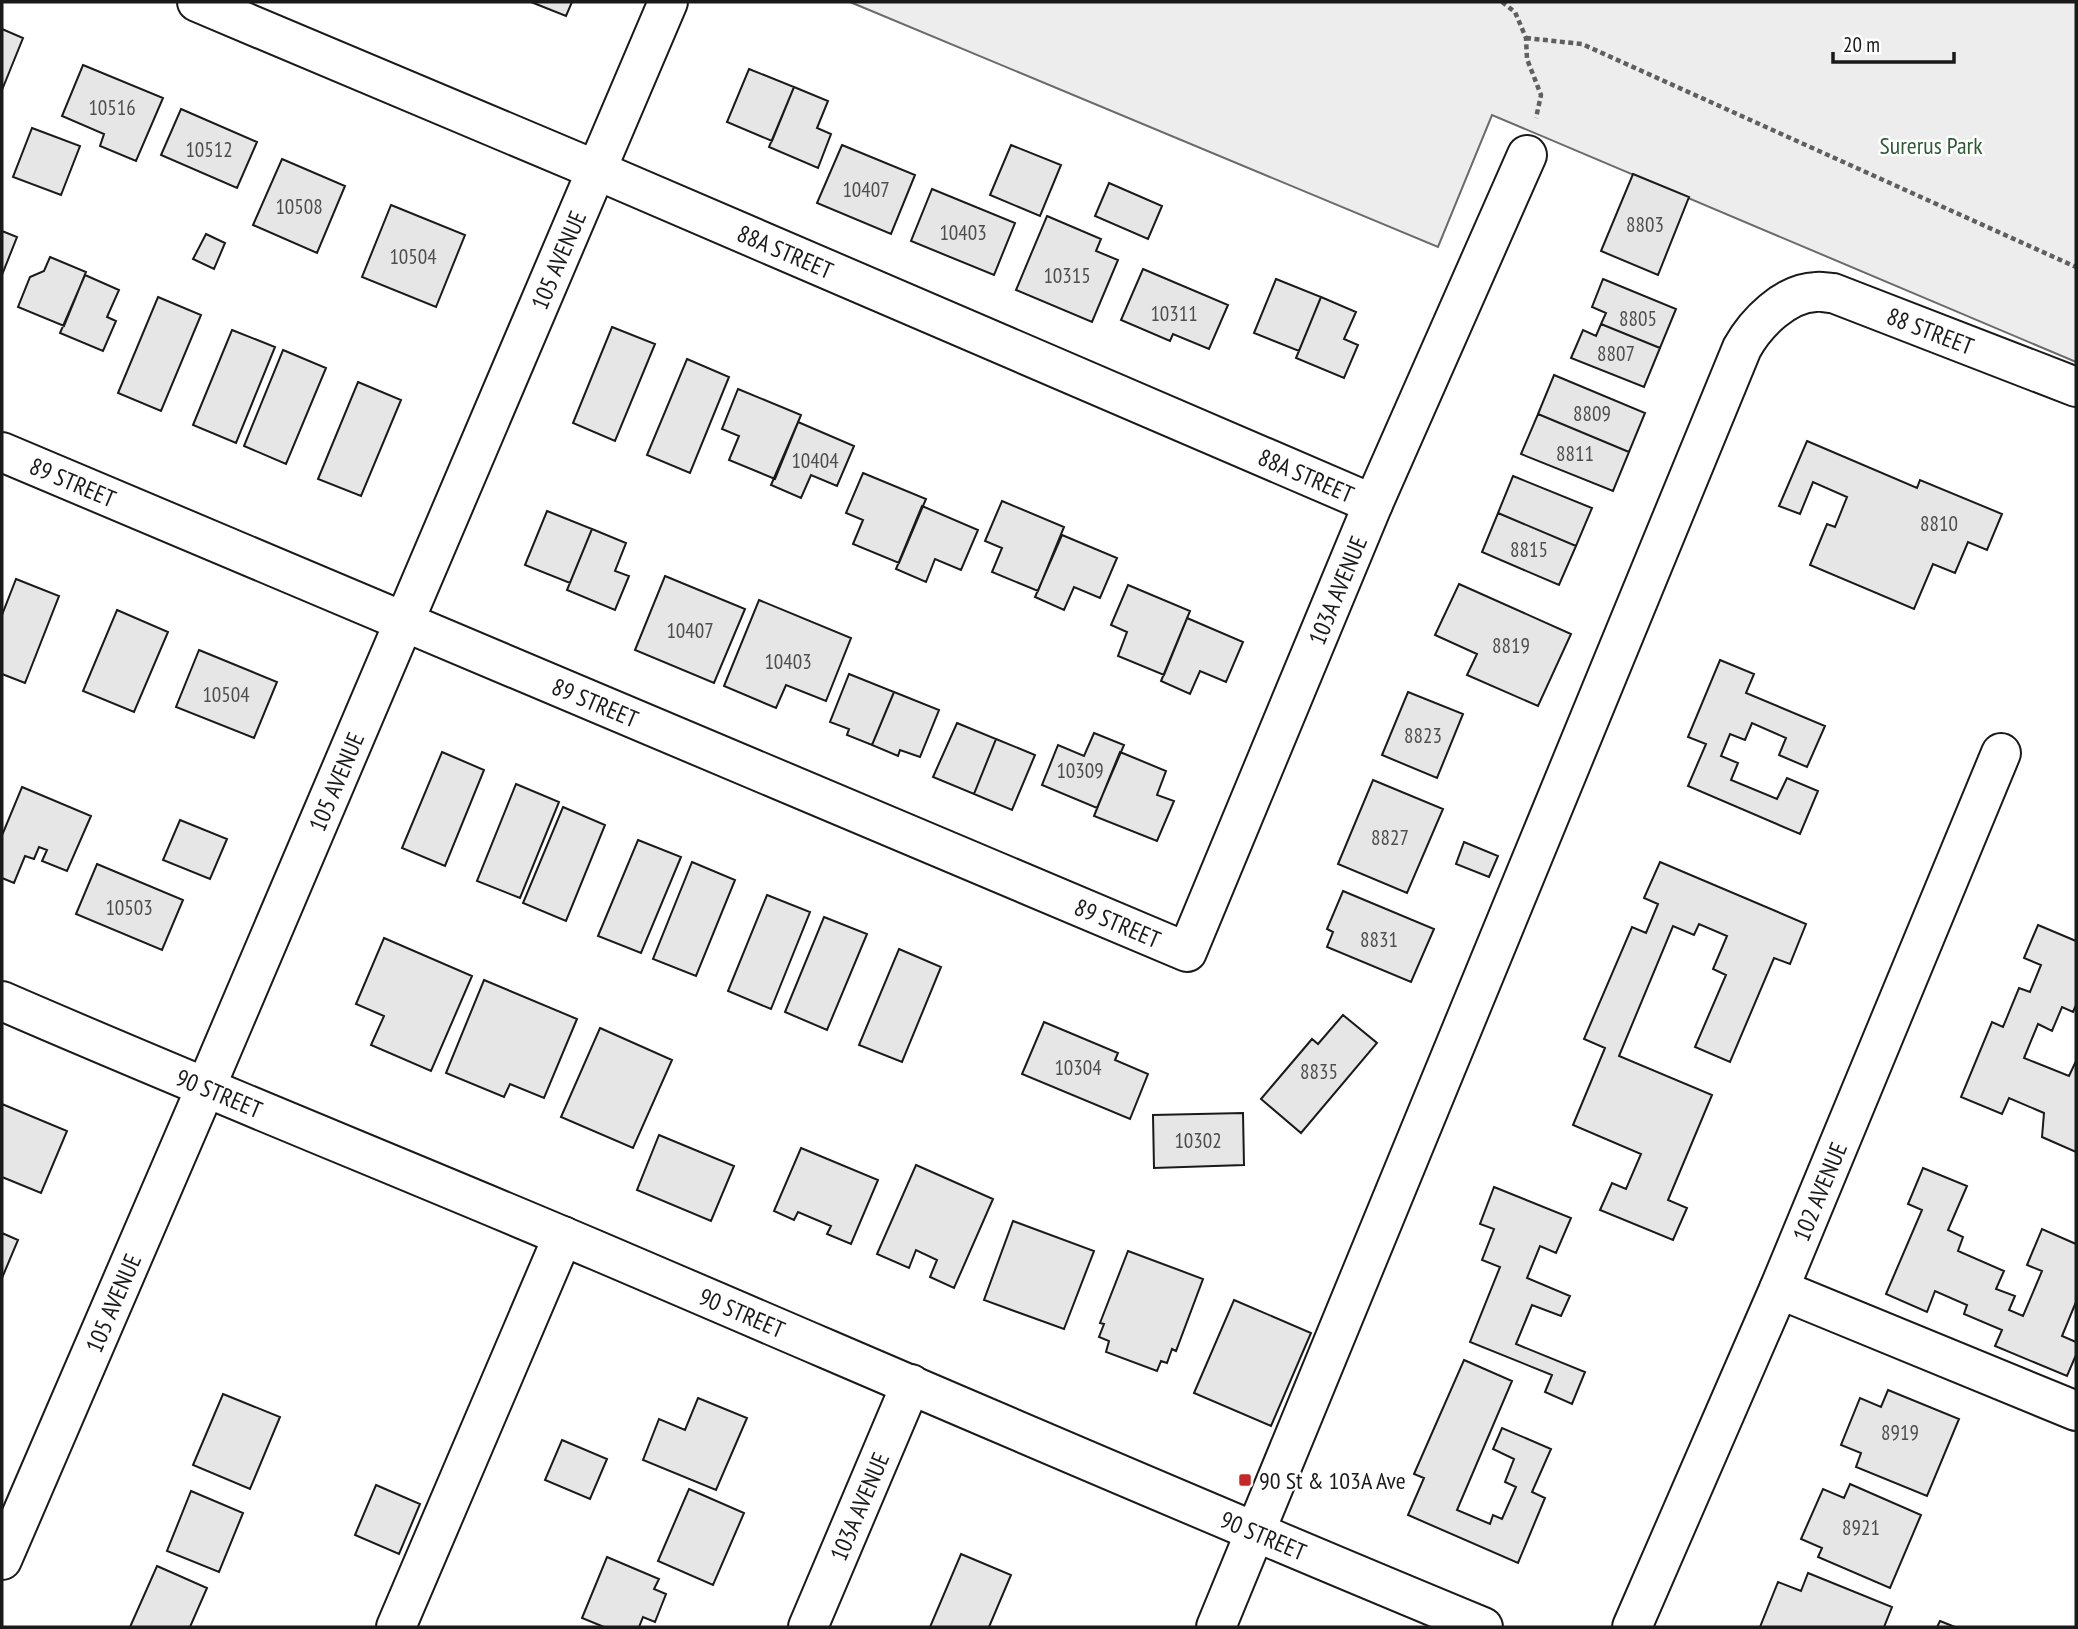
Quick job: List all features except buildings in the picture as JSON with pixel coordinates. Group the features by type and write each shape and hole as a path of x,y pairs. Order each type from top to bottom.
{"street":[{"name":"88A STREET","path":"197,2 596,170 1373,504"},
{"name":"105 AVENUE","path":"2,1560 668,2"},
{"name":"103A AVENUE","path":"1188,952 1373,504 1527,155"},
{"name":"88 STREET","path":"1216,1627 1742,348 1752,330 1765,316 1798,296 1815,292 1833,293 2076,387"},
{"name":"89 STREET","path":"2,452 1188,952"},
{"name":"102 AVENUE","path":"1632,1627 1779,1289 2001,753"},
{"name":"90 STREET","path":"2,1001 205,1089 563,1236 1255,1533 1483,1627"},
{"path":"396,1627 563,1236"},
{"path":"1779,1289 2076,1412"},
{"name":"103A AVENUE","path":"808,1627 911,1384"}],"path":[{"path":"1502,2 1515,12 1527,38 1527,60 1541,96 1527,155"},
{"path":"1527,38 1582,44 2076,267"}],"shaded area":[{"name":"Surerus Park","path":"850,2 2076,2 2076,362 1492,115 1438,247"}],"place":[{"name":"90 St & 103A Ave","path":"1245,1480"}]}
